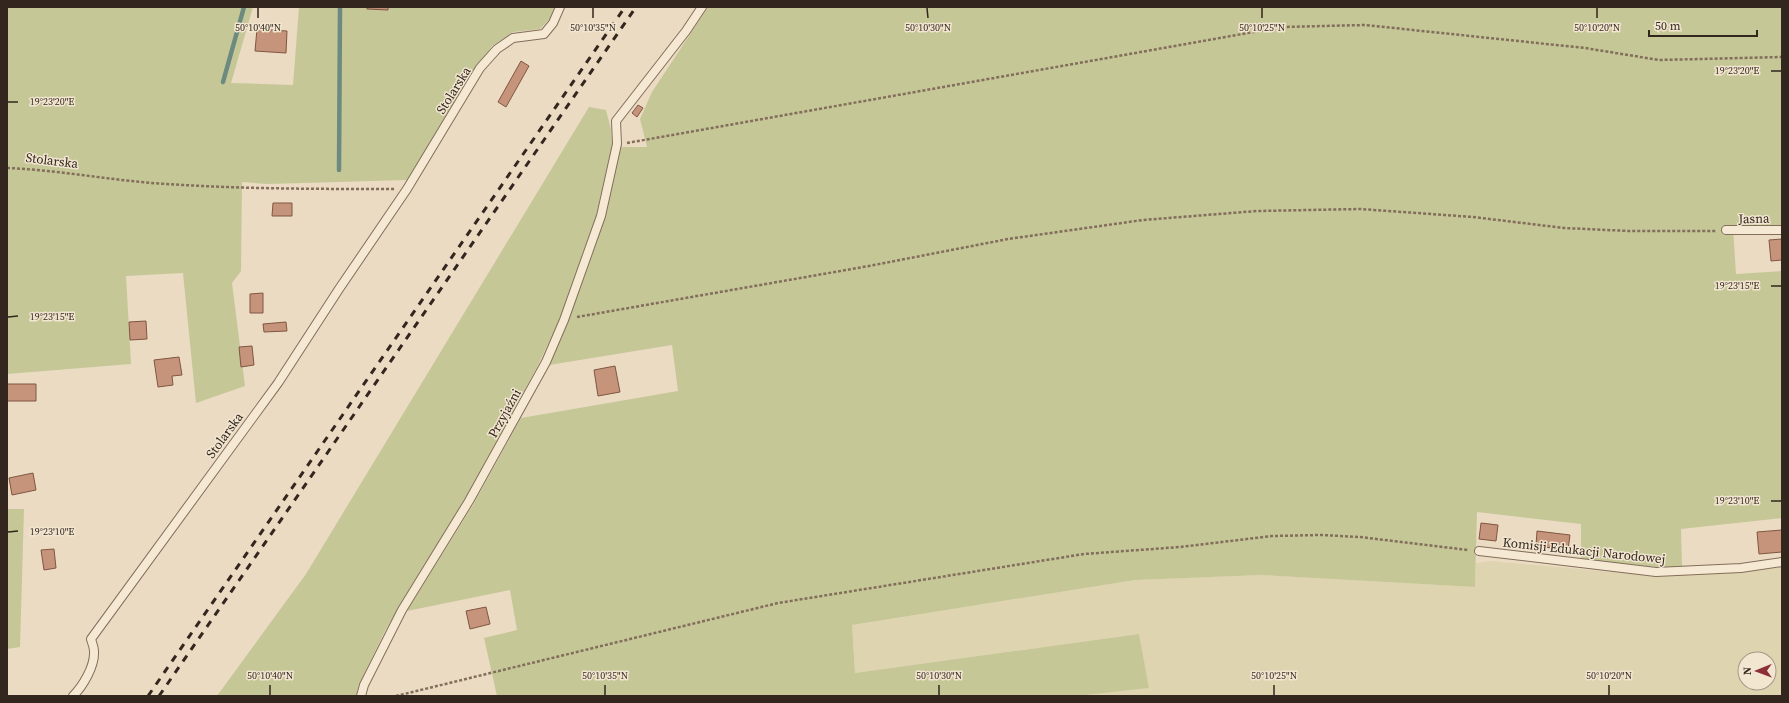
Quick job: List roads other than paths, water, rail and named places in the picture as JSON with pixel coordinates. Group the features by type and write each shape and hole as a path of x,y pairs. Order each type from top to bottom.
{"lane":[{"name":"Stolarska","path":"73,696 80,689 92,664 94,652 91,639 278,383 339,289 407,189 480,68 493,54 513,38 544,34 553,23 560,7"},
{"name":"Przyjaźni","path":"361,696 364,685 402,610 469,501 546,362 564,320 600,216 617,144 616,121 673,49 702,7"},
{"name":"Jasna","path":"1726,230 1782,230"},
{"name":"Komisji Edukacji Narodowej","path":"1479,551 1656,572 1742,568 1782,562"}],"waterway":[{"path":"223,82 244,7"},
{"path":"339,170 340,7"}],"railway":[{"path":"148,696 625,7"},
{"path":"159,696 636,7"}]}
